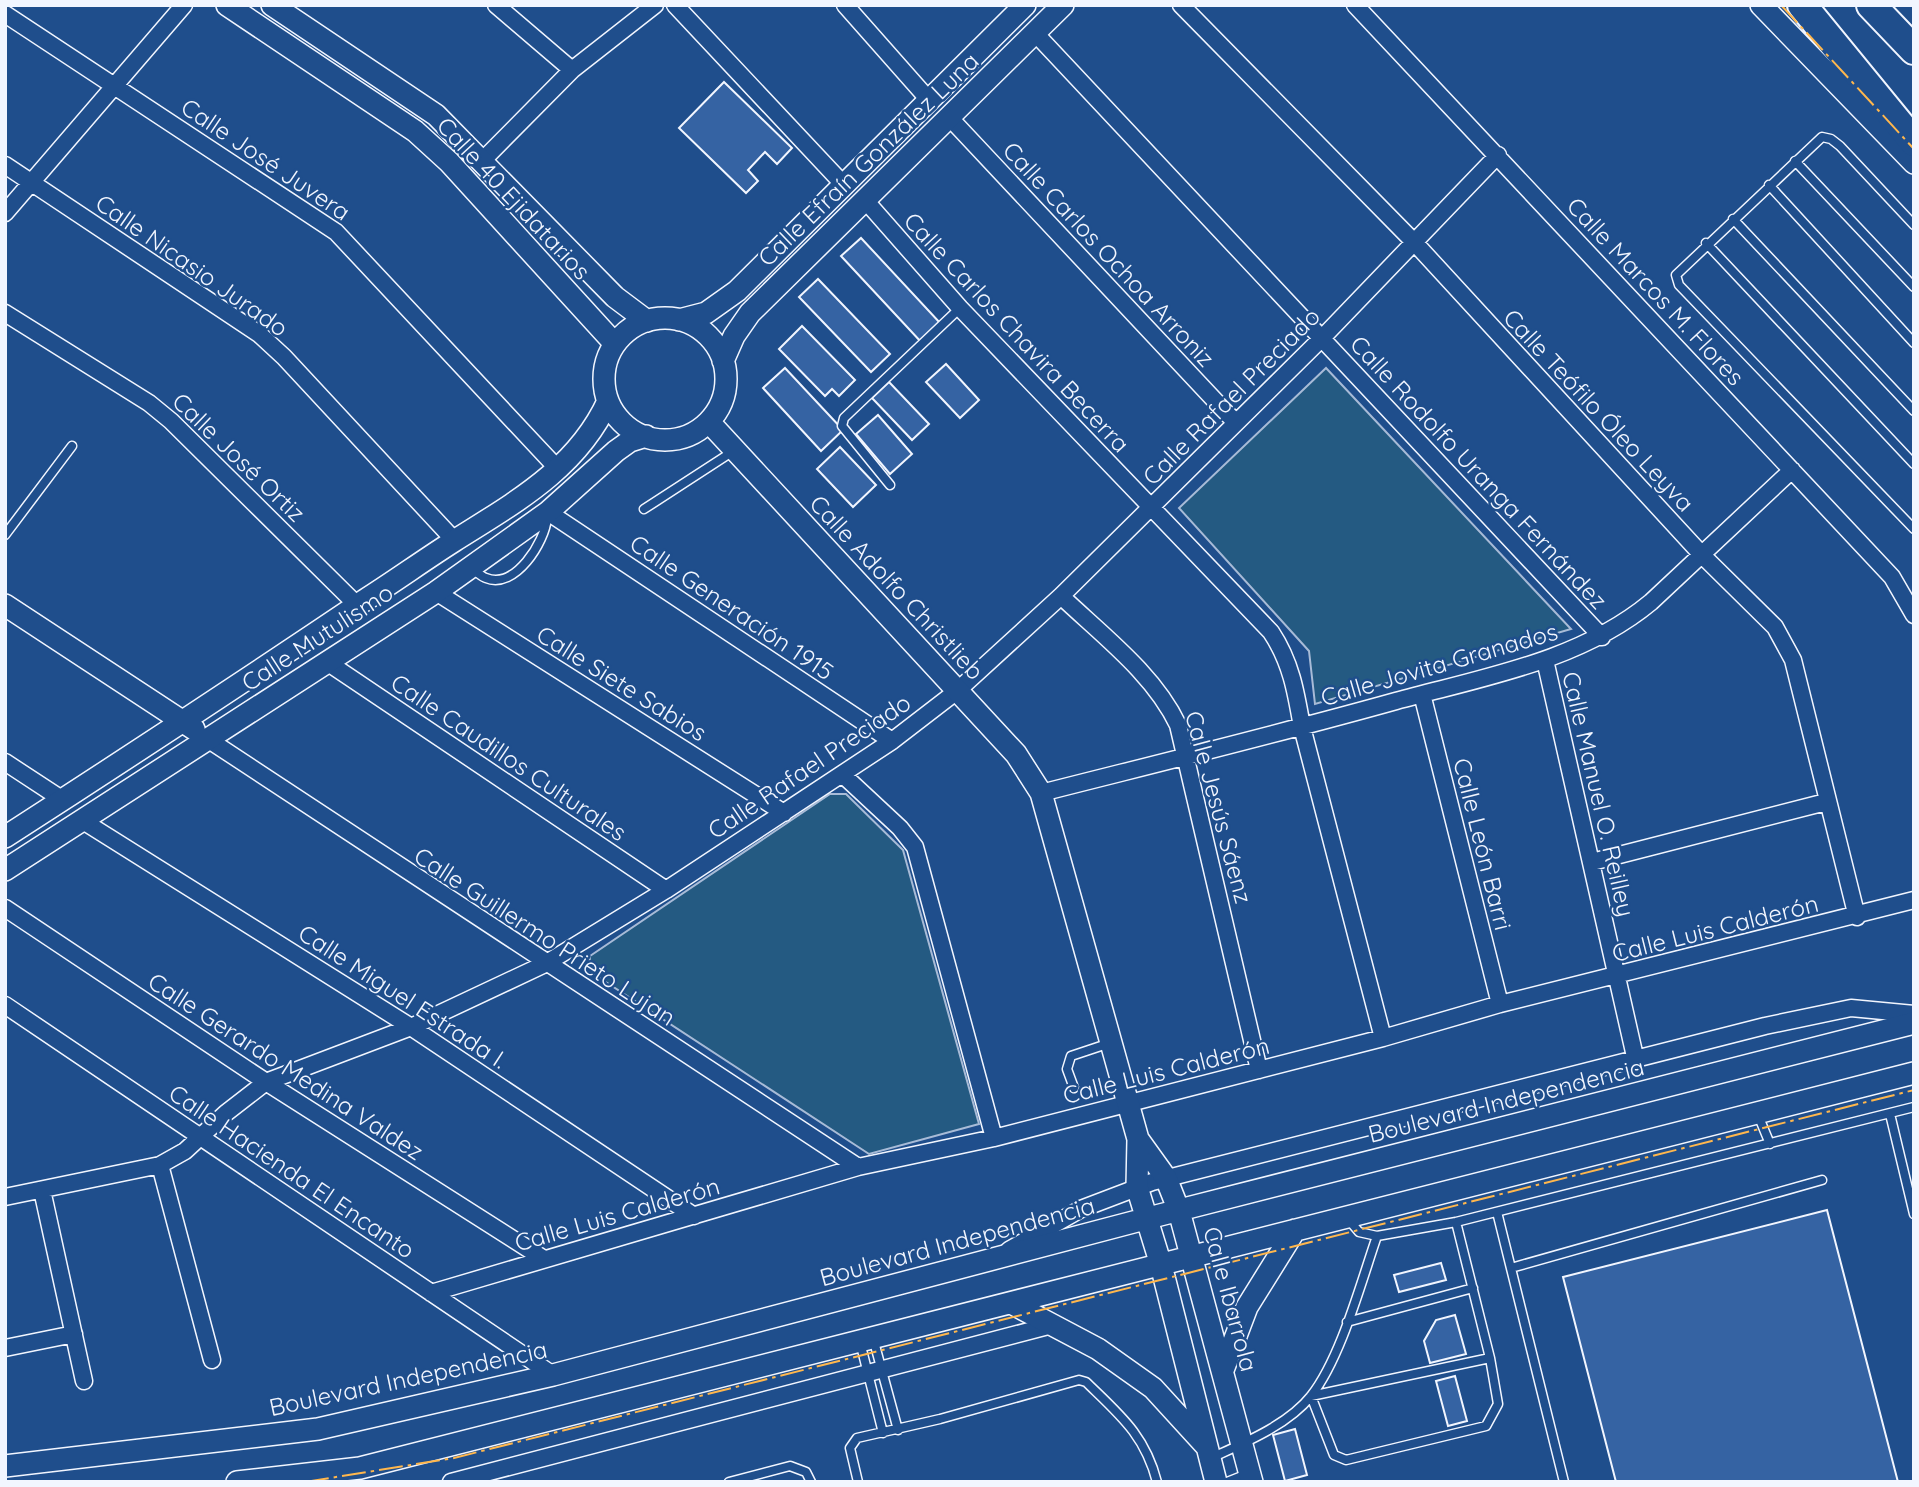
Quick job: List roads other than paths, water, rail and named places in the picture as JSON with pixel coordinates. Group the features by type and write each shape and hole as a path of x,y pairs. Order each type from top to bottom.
{"highway":[{"path":"1802,5 1914,142"},
{"path":"1812,5 1914,111"},
{"path":"1871,5 1914,50"},
{"path":"1884,5 1914,31"}],"main road":[{"name":"Calle 40 Ejidatarios","path":"227,5 415,131 449,162 615,344"},
{"name":"Calle 40 Ejidatarios","path":"272,5 420,103 455,134 615,298 647,321"},
{"name":"Calle Efraín González Luna","path":"723,360 734,336 750,313 1063,5"},
{"path":"1761,5 1914,163"},
{"name":"Calle Efraín González Luna","path":"679,320 706,313 719,306 844,185 1017,8"},
{"path":"522,244 541,225"},
{"path":"679,320 698,328 713,342 723,360 724,393 709,422 693,433 675,439 646,436 626,426 608,401 604,384 605,366 615,344 631,326 647,321 679,320"},
{"name":"Calle Mutulismo","path":"5,837 184,722 454,541 510,508 580,449 608,401"},
{"name":"Calle Adolfo Christlieb","path":"709,422 1016,754 1041,793"},
{"name":"Calle Mutulismo","path":"5,870 436,592 548,512 616,451 630,441 646,436"},
{"path":"5,605 209,740"},
{"name":"Calle Ibarrola","path":"1041,793 1138,1139 1137,1187 1161,1265 1216,1482"},
{"name":"Boulevard Independencia","path":"5,1466 318,1429 553,1375 1179,1210 1914,1023"},
{"path":"237,1482 360,1468 1914,1073"},
{"name":"Calle Ibarrola","path":"1138,1139 1167,1178 1179,1210 1194,1257 1251,1478"},
{"path":"1223,1370 1247,1307 1294,1230"},
{"path":"1013,1304 1098,1349 1153,1388 1209,1453"}],"street":[{"path":"5,213 184,5"},
{"path":"496,5 572,70"},
{"path":"481,162 572,70 656,5"},
{"path":"675,5 844,185"},
{"path":"845,5 929,100"},
{"name":"Calle Teófilo Óleo Leyva","path":"1181,5 1414,242 1703,556 1775,627 1785,642 1812,729 1826,802 1857,917"},
{"name":"Calle Marcos M. Flores","path":"1355,5 1892,577 1914,615"},
{"name":"Calle José Juvera","path":"5,14 336,232 558,469"},
{"name":"Calle Rodolfo Uranga Fernández","path":"1035,33 1602,637"},
{"name":"Calle Carlos Ochoa Arroniz","path":"949,117 1236,423"},
{"name":"Calle Rafael Preciado","path":"5,1197 160,1165 203,1137 226,1113 266,1082 411,1027 545,964 666,890 891,741 957,691 1062,596 1323,337 1498,155"},
{"name":"Calle Nicasio Jurado","path":"5,165 259,334 284,357 454,541"},
{"name":"Calle Carlos Chavira Becerra","path":"865,200 960,309 1271,632 1293,678 1302,727"},
{"name":"Calle José Ortiz","path":"5,313 149,403 172,421 358,606"},
{"name":"Calle Jovita Granados","path":"1041,793 1302,727 1545,660 1602,637 1629,621 1703,556 1792,470"},
{"name":"Calle Generación 1915","path":"548,512 891,741"},
{"name":"Calle Siete Sabios","path":"436,592 784,813"},
{"name":"Calle Jesús Sáenz","path":"1062,596 1146,678 1169,705 1187,756 1259,1070"},
{"name":"Calle Manuel O. Reilley","path":"1545,660 1636,1061"},
{"name":"Calle Caudillos Culturales","path":"327,662 666,890"},
{"name":"Calle León Barri","path":"1422,694 1500,1004"},
{"path":"1302,727 1383,1038"},
{"name":"Calle Guillermo Prieto Lujan","path":"209,740 545,964 858,1167"},
{"path":"5,762 63,800"},
{"path":"842,775 900,828 915,847 994,1138"},
{"path":"1592,862 1826,802"},
{"name":"Calle Miguel Estrada I.","path":"83,821 411,1027 694,1216"},
{"name":"Calle Luis Calderón","path":"431,1293 858,1167 994,1138 1383,1038 1500,1004 1914,901"},
{"name":"Calle Gerardo Medina Valdez","path":"5,908 266,1082 544,1259"},
{"name":"Calle Hacienda El Encanto","path":"5,1005 553,1375"},
{"path":"995,1259 1081,1209 1167,1178 1636,1061 1765,1026 1851,1008 1914,1014"},
{"path":"160,1165 212,1360"},
{"path":"42,1190 84,1381"},
{"path":"451,1482 1052,1325"},
{"path":"5,1348 74,1334"}],"lane":[{"path":"1914,225 1831,139 1822,137 1706,243 1676,275 1679,285 1914,529"},
{"path":"1795,161 1914,287"},
{"path":"1769,185 1914,343"},
{"path":"1733,219 1914,411"},
{"path":"1706,243 1914,464"},
{"path":"890,485 842,426 844,418 960,309"},
{"path":"5,535 72,446"},
{"path":"644,509 734,450"},
{"path":"470,567 488,579 500,579 524,566 546,533 548,512"},
{"path":"1074,1088 1067,1069 1071,1056 1111,1043"},
{"path":"1346,1217 1359,1232 1377,1236 1456,1222 1914,1107"},
{"path":"1756,1112 1770,1144"},
{"path":"1890,1114 1914,1214"},
{"path":"1511,1268 1822,1180"},
{"path":"1497,1212 1564,1482"},
{"path":"1311,1396 1334,1455 1346,1460 1486,1426 1498,1404 1490,1358 1456,1222"},
{"path":"1209,1453 1242,1443 1288,1416 1311,1396 1347,1322 1377,1236"},
{"path":"1347,1322 1473,1288"},
{"path":"866,1340 874,1371 883,1433"},
{"path":"866,1340 874,1371 898,1430"},
{"path":"1311,1396 1490,1358"},
{"path":"858,1482 852,1443 857,1438 898,1430 1079,1380 1086,1382 1124,1418 1142,1440 1150,1455 1157,1482"},
{"path":"729,1482 790,1466 806,1472 811,1482"},
{"path":"1227,1482 1251,1478"}]}
